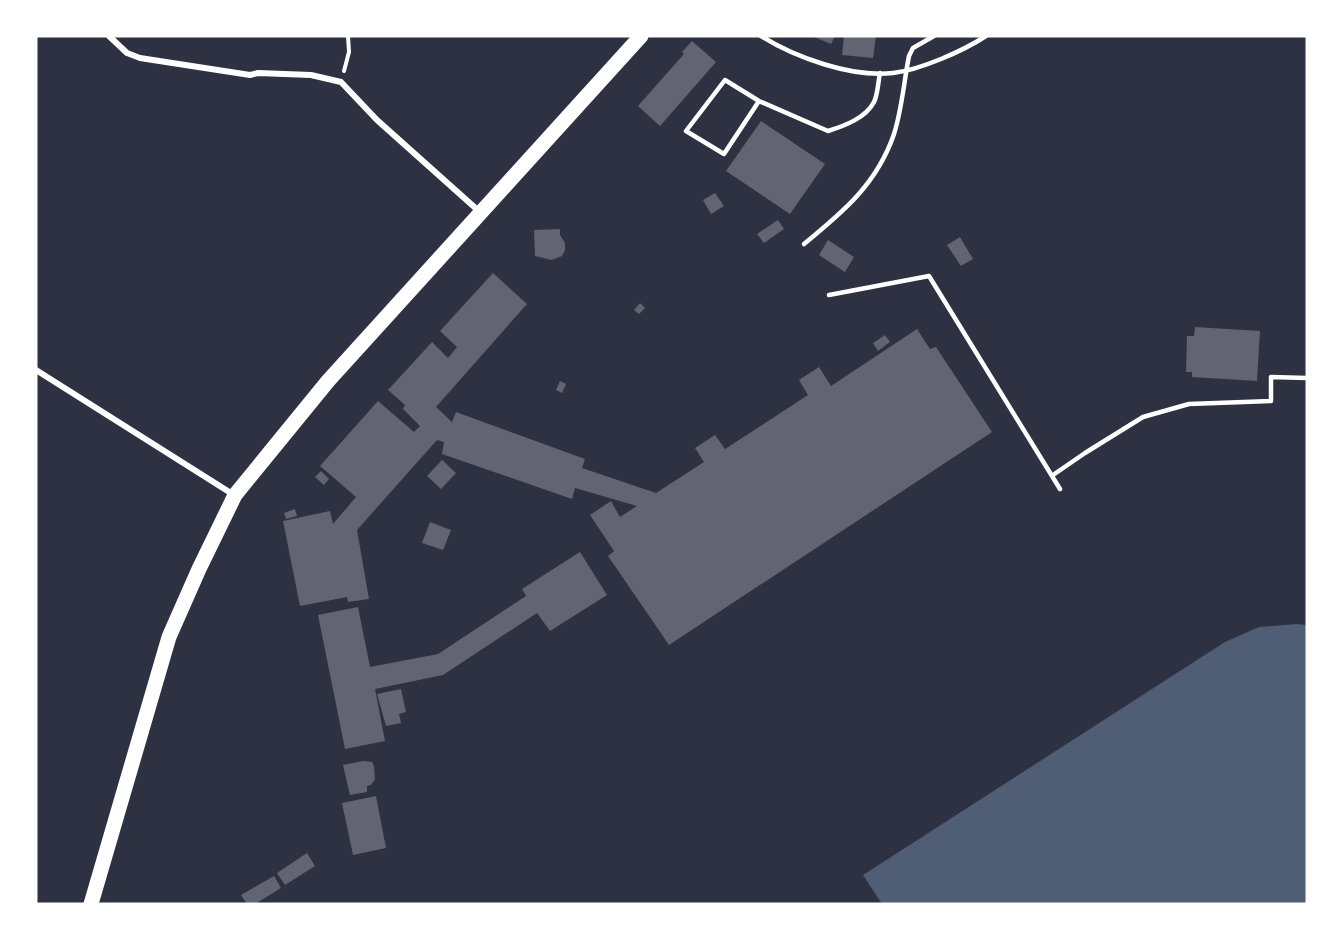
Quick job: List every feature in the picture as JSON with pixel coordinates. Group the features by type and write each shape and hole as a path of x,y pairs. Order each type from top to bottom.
{"main road":[{"path":"91,904 169,637 235,495 328,381 641,36"}],"street":[{"path":"109,36 127,53 140,58 250,75 258,73 311,75 341,82 377,120 482,213"},
{"path":"36,370 235,495"}],"lane":[{"path":"761,36 777,46 833,66 890,74 906,71 968,48 987,36"},
{"path":"804,244 841,214 878,171 894,132 909,56 913,48 934,36"},
{"path":"759,100 724,154 686,131 725,80 759,100 828,131 863,115 874,102 880,73"},
{"path":"829,295 929,276 1060,489"},
{"path":"1053,475 1143,417 1189,404 1271,400 1271,377 1307,378"}],"path":[{"path":"341,82 349,52 348,36"}],"water":[{"path":"1307,625 1307,904 882,904 863,875 1225,642 1259,627"}],"building":[{"path":"812,36 835,36 831,44"},
{"path":"844,36 876,36 873,58 842,55"},
{"path":"692,41 716,62 660,126 638,106 684,54 682,52"},
{"path":"761,121 825,164 790,214 726,171"},
{"path":"715,193 724,206 711,214 703,200"},
{"path":"778,220 784,229 764,243 757,234"},
{"path":"560,229 560,235 565,243 562,256 552,260 535,256 534,230"},
{"path":"960,237 973,259 961,266 947,245"},
{"path":"828,240 854,257 845,272 819,255"},
{"path":"493,273 527,304 436,407 452,422 456,412 585,459 582,468 656,493 704,462 695,448 715,435 725,449 808,395 799,380 819,367 831,386 917,329 930,349 936,347 992,432 669,645 608,556 614,551 590,515 611,501 620,517 637,506 575,488 572,499 442,454 444,442 437,440 357,530 369,599 348,602 347,597 300,606 283,521 330,511 333,524 356,497 320,466 378,401 414,432 420,426 403,409 405,405 388,390 432,342 448,358 457,347 440,331"},
{"path":"640,303 645,308 639,314 634,310"},
{"path":"1195,327 1260,331 1257,381 1192,377 1192,372 1186,372 1187,336 1194,336"},
{"path":"885,335 890,342 878,351 873,343"},
{"path":"560,381 566,384 562,393 556,390"},
{"path":"442,460 456,473 441,489 427,476"},
{"path":"321,471 329,479 324,485 315,477"},
{"path":"295,509 297,516 286,519 284,513"},
{"path":"430,522 451,530 443,550 422,543"},
{"path":"580,552 607,595 550,631 537,613 443,675 375,689 385,741 345,749 318,615 358,607 370,667 438,654 526,596 522,589"},
{"path":"401,689 406,712 399,714 401,723 386,726 377,694"},
{"path":"363,761 372,762 375,779 371,785 367,786 367,792 350,795 343,765"},
{"path":"376,796 386,848 353,855 342,803"},
{"path":"307,853 315,866 285,885 277,873"},
{"path":"274,876 281,888 255,904 247,904 241,895"}]}
